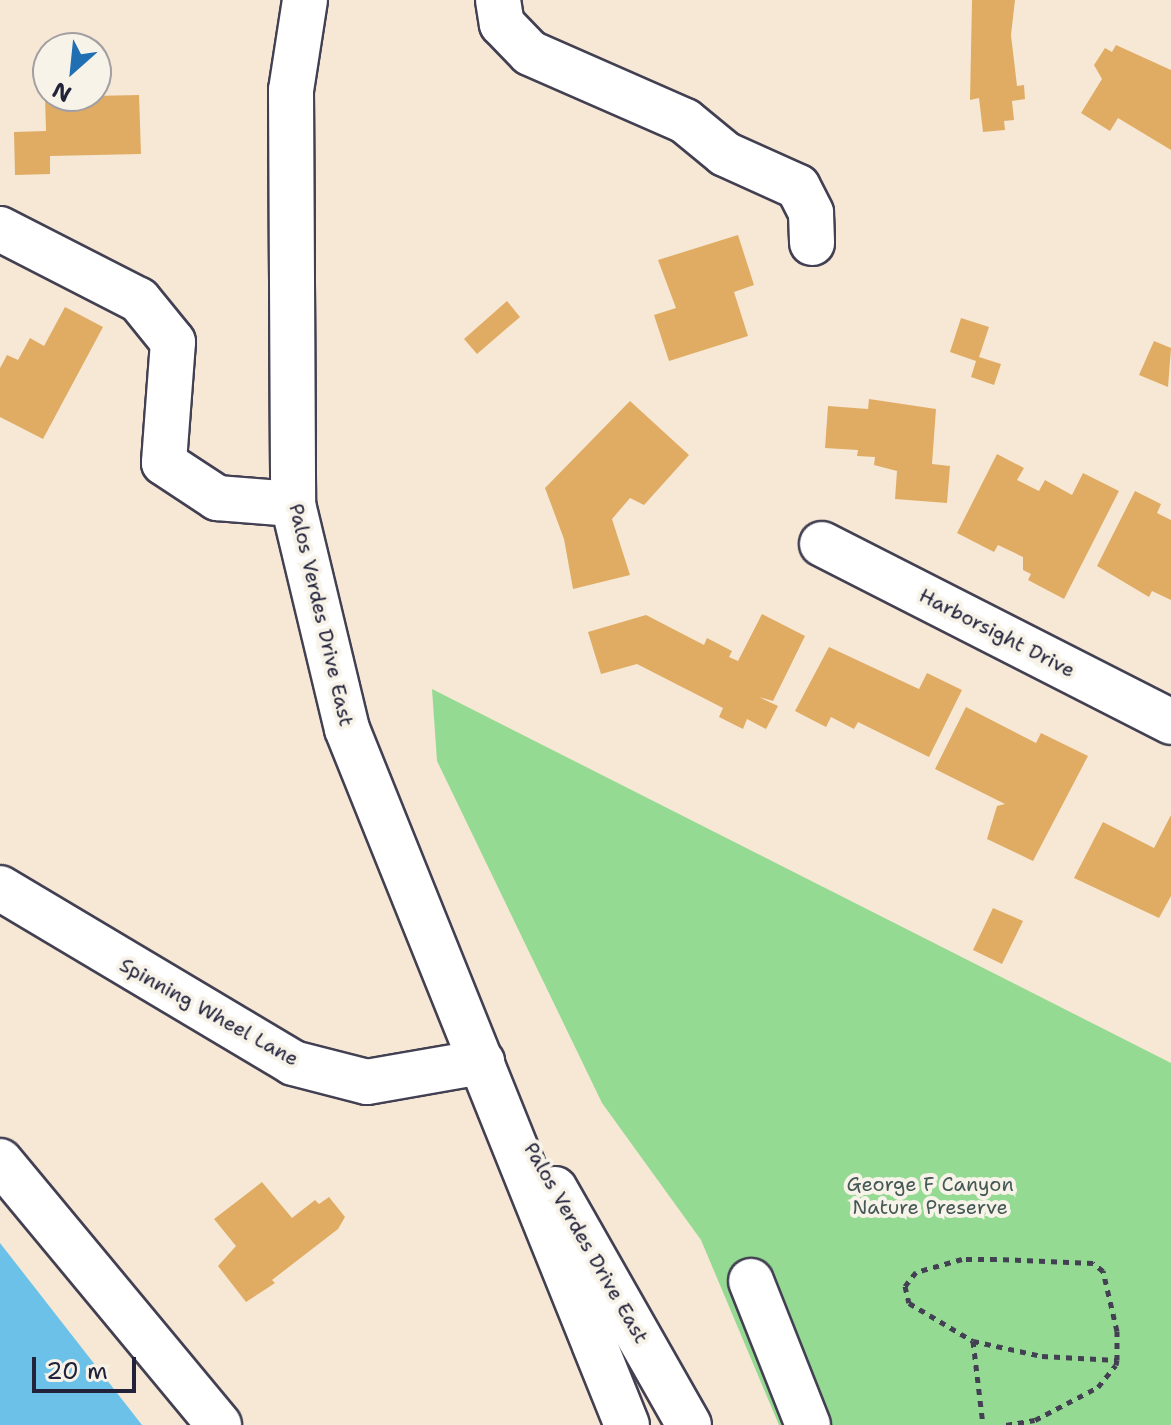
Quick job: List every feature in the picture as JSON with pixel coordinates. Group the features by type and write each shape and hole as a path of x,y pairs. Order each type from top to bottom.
{"main road":[{"name":"Palos Verdes Drive East","path":"305,0 291,90 293,504 347,729 627,1425"},
{"path":"498,0 502,24 530,53 685,121 725,154 798,187 811,213 812,243"},
{"path":"0,229 139,300 173,342 164,463 217,498 293,504"},
{"name":"Harborsight Drive","path":"822,544 1171,722"},
{"name":"Spinning Wheel Lane","path":"0,888 293,1063 367,1082 482,1062"},
{"name":"Palos Verdes Drive East","path":"482,1062 689,1425"},
{"path":"0,1161 219,1425"},
{"path":"751,1281 808,1425"}],"path":[{"path":"1006,1425 1035,1420 1098,1387 1117,1360 1113,1309 1103,1271 1093,1263 962,1259 916,1272 905,1286 909,1303 973,1341 1042,1356 1117,1360"},
{"path":"973,1341 983,1425"}],"green space":[{"name":"George F Canyon Nature Preserve","path":"432,689 1171,1063 1171,1425 779,1425 701,1240 602,1103 437,761"}],"water":[{"path":"0,1243 142,1425 0,1425"}],"building":[{"path":"972,0 1015,0 1011,35 1017,86 1024,85 1025,99 1012,101 1014,120 1004,121 1005,130 983,132 979,98 970,100"},
{"path":"1116,45 1171,70 1171,150 1118,118 1110,131 1081,113 1102,79 1094,65 1105,48 1112,52"},
{"path":"139,95 141,154 50,156 50,174 15,175 14,132 46,131 45,112 112,112 112,96"},
{"path":"738,235 754,285 734,292 748,336 669,361 654,315 676,308 658,260"},
{"path":"507,301 520,317 477,354 464,339"},
{"path":"65,307 103,327 43,439 0,417 0,368 7,355 18,360 30,338 44,346"},
{"path":"961,318 989,327 979,357 1001,364 994,385 971,377 976,361 950,352"},
{"path":"1154,341 1171,348 1168,387 1139,375"},
{"path":"869,399 936,409 932,464 950,466 947,503 895,499 897,471 874,465 875,457 857,456 858,450 825,448 828,406 868,409"},
{"path":"630,401 689,455 644,505 630,498 612,519 630,575 573,589 564,539 545,488"},
{"path":"997,454 1024,468 1017,480 1039,491 1045,480 1072,495 1083,473 1119,491 1064,599 1028,580 1031,574 1023,570 1023,557 998,545 994,552 957,533"},
{"path":"1135,491 1161,504 1157,513 1171,520 1171,600 1152,591 1149,597 1097,566"},
{"path":"762,614 805,636 773,701 759,697 778,706 766,729 747,719 743,729 719,717 723,708 637,664 601,674 588,632 646,615 704,645 707,638 732,651 729,657 738,661"},
{"path":"829,647 919,689 927,673 962,690 929,757 858,722 854,729 831,717 826,727 795,711"},
{"path":"966,707 1036,743 1041,733 1088,756 1033,861 987,839 997,806 1005,804 935,769"},
{"path":"1171,815 1171,896 1159,918 1074,878 1103,822 1154,848"},
{"path":"993,908 1023,921 1002,964 973,950"},
{"path":"262,1182 292,1218 315,1200 319,1204 329,1197 345,1217 338,1229 272,1280 275,1283 246,1302 218,1266 236,1246 214,1219"}]}
